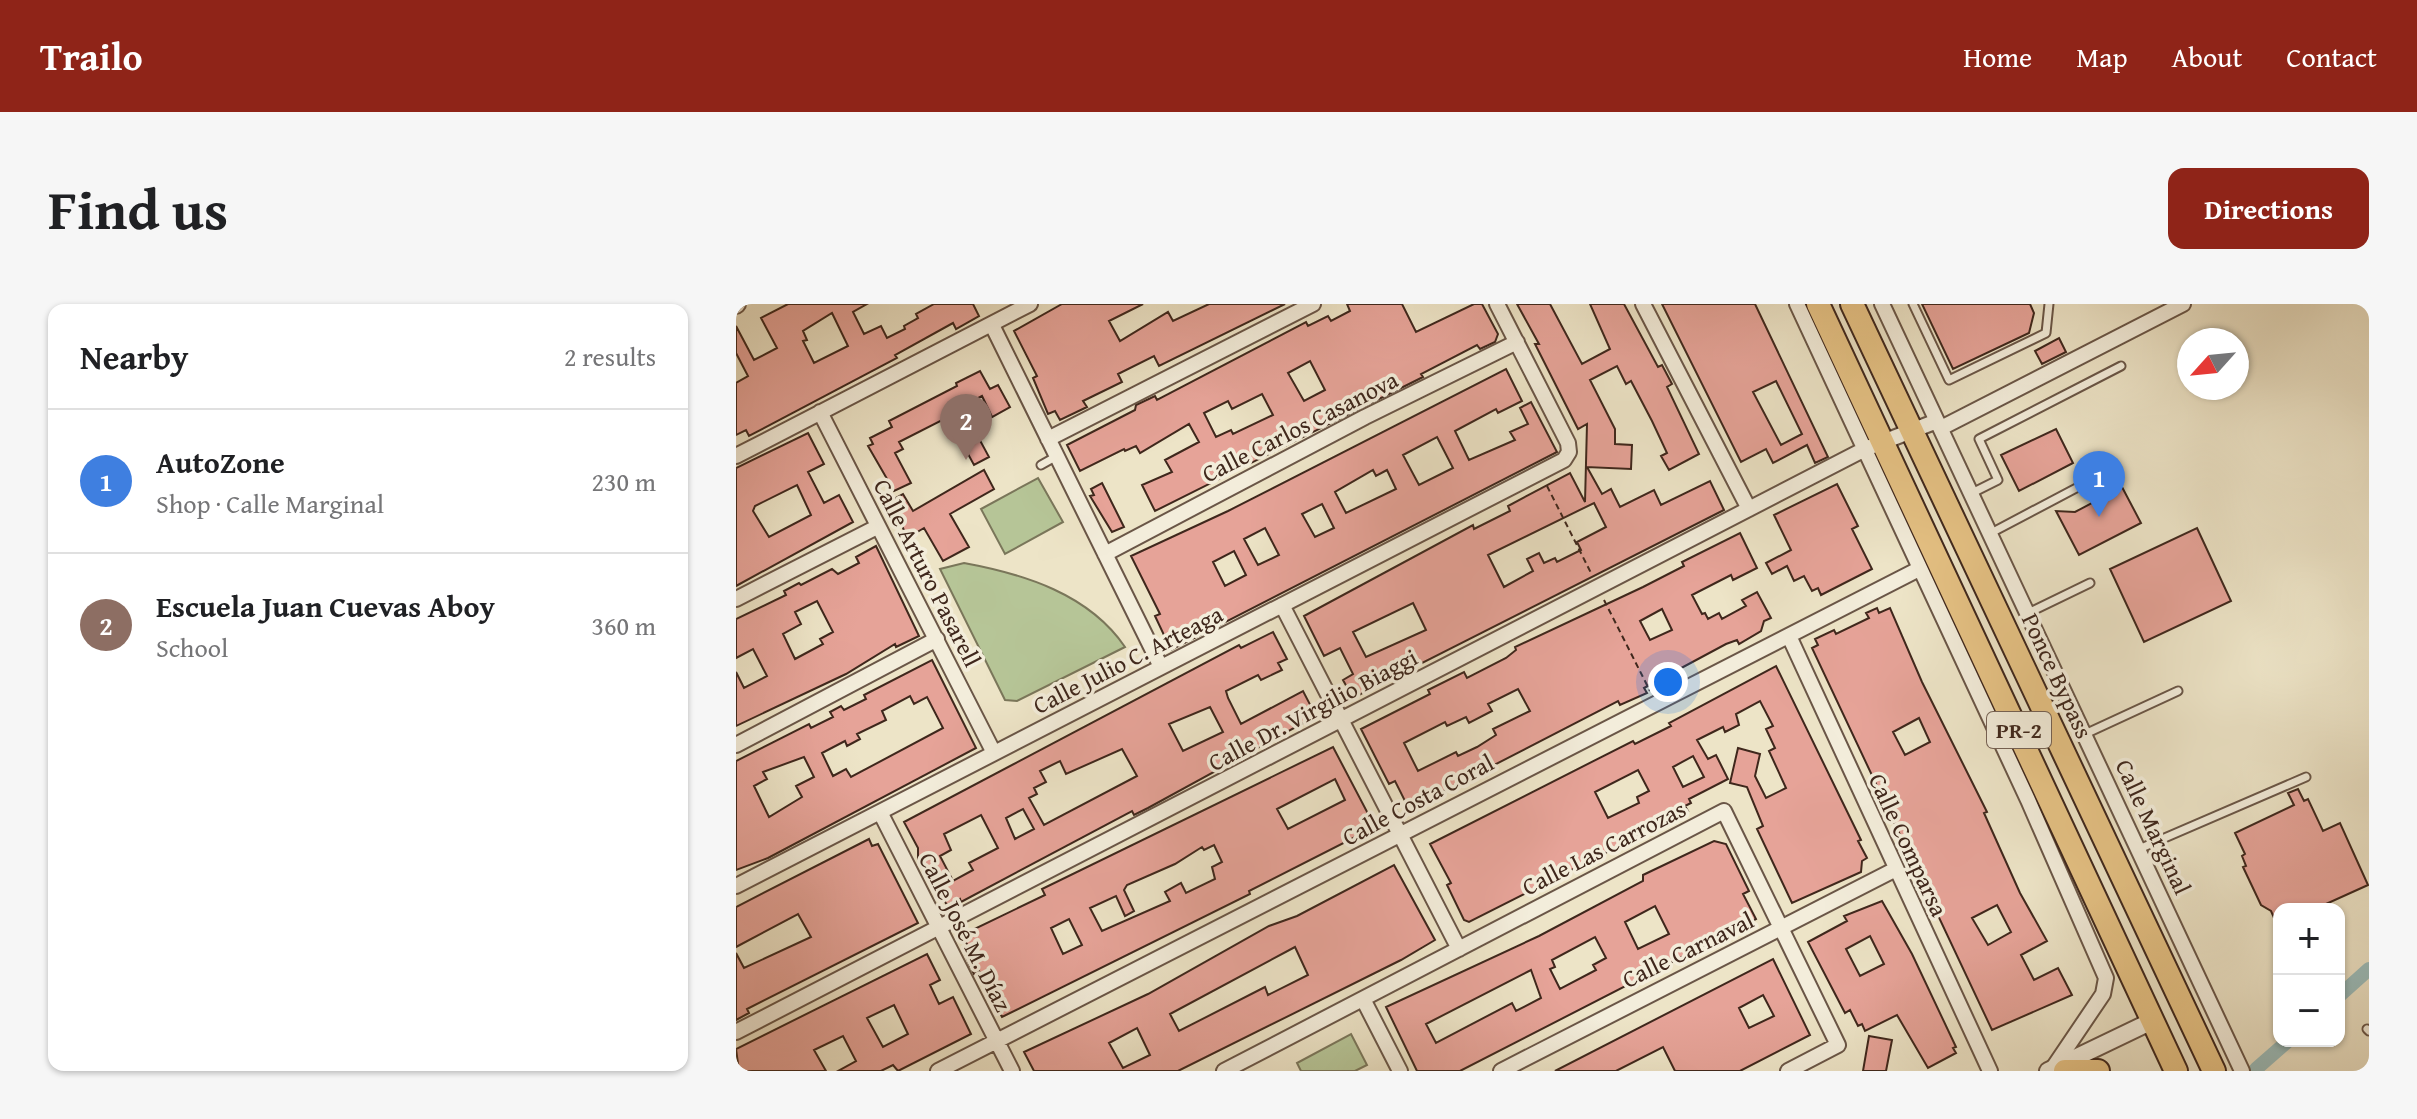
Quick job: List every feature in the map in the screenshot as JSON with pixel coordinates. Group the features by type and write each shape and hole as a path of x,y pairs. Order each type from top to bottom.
{"highway":[{"name":"PR-2","path":"1818,304 1874,445 2176,1071"},
{"name":"Ponce Bypass","path":"1852,304 2214,1071"},
{"path":"2055,1070 2098,1071"}],"street":[{"path":"736,456 1030,304"},
{"path":"1048,439 1313,304"},
{"name":"Calle Julio C. Arteaga","path":"736,886 1564,460 1569,447 1497,304"},
{"path":"1643,304 1749,509"},
{"path":"1797,304 1874,445 1919,569 2028,800 2106,978 2103,994 2055,1070"},
{"name":"Calle Marginal","path":"1882,304 2240,1068"},
{"name":"Calle Dr. Virgilio Biaggi","path":"736,1032 1874,445 1939,424 2183,304"},
{"path":"992,325 1161,667"},
{"name":"Calle Carlos Casanova","path":"1105,554 1365,417 1517,342"},
{"name":"Calle Arturo Pasarell","path":"820,412 994,753"},
{"path":"736,599 877,527"},
{"name":"Calle Costa Coral","path":"938,1071 1401,836 1540,760 1919,569"},
{"path":"1282,605 1459,949"},
{"name":"Calle Comparsa","path":"1789,636 1894,870 1990,1071"},
{"path":"736,745 937,639"},
{"name":"Calle Las Carrozas","path":"1224,1071 1724,811 1838,1045 1788,1071"},
{"name":"Calle José M. Díaz","path":"880,812 1012,1071"},
{"name":"Calle Carnaval","path":"1501,1071 1894,870"},
{"path":"1363,999 1400,1071"},
{"path":"2055,1070 2152,1021"}],"lane":[{"path":"1913,304 1949,380 2046,333 2049,304"},
{"path":"1971,493 1998,480 1979,439 2121,366"},
{"path":"1041,465 1057,456"},
{"path":"1990,533 2116,467"},
{"path":"2028,613 2090,583"},
{"path":"2085,734 2178,691"},
{"path":"2139,849 2306,777"}],"green space":[{"path":"1038,478 1063,522 1005,554 981,509"},
{"path":"964,563 1009,573 1054,589 1093,613 1125,647 1017,701 1005,700 940,569"},
{"path":"1351,1034 1367,1065 1355,1071 1301,1071 1297,1063"}],"building":[{"path":"788,304 867,304 853,312 864,334 881,326 887,338 905,329 904,326 918,318 916,314 934,304 973,304 979,316 956,329 953,323 895,355 897,358 749,436 746,430 736,435 736,383 748,376 736,353 736,326 754,360 777,348 761,318","holes":["832,313 848,346 814,363 803,341 807,340 803,331"]},
{"path":"1062,304 1143,304 1109,321 1120,341 1168,312 1173,321 1209,304 1285,304 1159,366 1154,356 1118,374 1122,382 1083,401 1087,407 1060,420 1055,411 1048,414 1033,378 1037,376 1014,331"},
{"path":"1347,304 1402,304 1416,332 1474,304 1482,304 1498,334 1495,342 1480,349 1477,345 1421,374 1423,377 1155,511 1142,485 1172,472 1165,460 1199,442 1189,424 1140,453 1136,446 1124,449 1080,471 1067,445 1135,410 1136,405 1155,396 1157,400 1306,322 1308,326 1328,316 1331,321 1350,311","holes":["1310,361 1325,390 1304,401 1288,373","1262,394 1273,415 1233,434 1231,430 1216,437 1204,413 1228,401 1232,409"]},
{"path":"1517,304 1550,304 1582,364 1610,349 1590,304 1624,304 1658,367 1662,365 1672,384 1667,387 1699,454 1669,470 1661,456 1667,453 1652,421 1631,381 1626,384 1617,366 1590,380 1615,429 1615,444 1632,445 1631,469 1587,467 1602,494 1611,489 1620,507 1654,490 1661,505 1710,481 1724,510 1353,698 1343,680 1353,674 1340,648 1324,656 1304,616 1473,525 1474,529 1510,511 1508,506 1570,473 1585,502 1587,424 1578,429 1535,344 1539,344","holes":["1594,503 1606,527 1577,542 1581,550 1557,562 1555,558 1544,563 1539,553 1527,559 1533,571 1504,587 1488,555","1413,603 1426,630 1366,657 1353,632"]},
{"path":"1662,304 1755,304 1828,457 1815,463 1807,445 1773,463 1766,449 1741,462","holes":["1776,381 1802,434 1781,445 1753,392"]},
{"path":"1922,304 2030,304 2034,313 2029,333 1953,369"},
{"path":"2059,338 2066,352 2042,364 2035,351"},
{"path":"1506,369 1522,401 1498,413 1496,409 1455,431 1469,460 1515,440 1510,432 1528,424 1520,408 1531,402 1557,452 1171,650 1155,616 1160,614 1131,556 1228,511","holes":["1437,437 1453,468 1419,485 1403,455","1373,470 1376,476 1387,470 1396,489 1346,513 1335,492","1322,504 1334,528 1315,537 1302,514","1265,528 1279,555 1258,565 1244,539","1234,551 1246,575 1225,586 1213,562"]},
{"path":"980,371 990,389 998,385 1010,407 992,417 982,396 962,407 989,457 974,465 948,417 899,442 903,449 895,453 911,483 894,491 868,446 873,444 870,438 892,427 889,421"},
{"path":"2056,429 2073,463 2019,491 2001,455"},
{"path":"808,433 824,464 808,472 824,503 839,495 853,522 736,586 736,468","holes":["797,485 811,515 769,537 753,511 755,506"]},
{"path":"984,470 994,489 950,514 969,547 943,561 924,528 907,538 892,500 903,494 913,511"},
{"path":"1102,483 1124,527 1112,532 1090,496 1094,495 1091,489"},
{"path":"1837,484 1858,526 1852,529 1872,569 1821,595 1818,588 1812,591 1804,576 1794,581 1787,566 1772,574 1766,563 1791,550 1774,515"},
{"path":"2122,487 2141,523 2079,555 2056,511 2075,512"},
{"path":"2197,528 2231,601 2144,642 2110,569"},
{"path":"1740,533 1757,568 1733,580 1731,575 1692,595 1708,619 1719,613 1722,619 1746,606 1742,600 1757,592 1771,618 1764,621 1761,631 1739,644 1737,640 1726,644 1644,688 1647,693 1620,705 1618,701 1409,809 1395,781 1389,784 1361,729 1430,694 1428,690 1464,672 1467,678 1506,658 1516,650 1515,647 1684,566 1682,562","holes":["1662,609 1672,630 1650,640 1640,621","1518,689 1530,711 1493,729 1496,735 1477,747 1458,756 1456,752 1418,771 1404,743 1445,722 1447,726 1466,717 1469,723 1492,711 1488,704"]},
{"path":"876,546 919,636 896,647 895,644 846,674 736,726 736,672 744,688 767,676 753,649 736,658 736,619 786,595 784,591 799,583 801,585 832,569 838,574 859,563 856,557","holes":["817,601 833,632 820,639 823,644 795,659 783,634 801,624 795,612"]},
{"path":"1877,608 1879,613 1890,608 1922,682 1987,812 1984,813 2020,893 2047,941 2021,955 2034,980 2058,968 2072,995 1992,1030 1812,648 1818,645 1815,639 1834,630 1836,634 1869,618 1866,613","holes":["1919,718 1930,742 1905,755 1893,732","1997,905 2011,932 1988,945 1972,918"]},
{"path":"1273,632 1287,659 1278,663 1282,670 1261,680 1258,675 1226,691 1241,724 1303,691 1316,716 1148,808 1134,815 1132,811 961,902 960,899 947,905 918,859 918,848 904,822 1239,645 1241,648","holes":["1210,707 1223,732 1183,751 1169,724","1122,749 1137,776 1044,825 1029,798 1037,794 1034,788 1046,782 1040,771 1060,761 1066,774","1023,809 1034,829 1015,839 1006,818","981,815 998,848 969,863 973,870 953,881 940,856 951,850 944,834"]},
{"path":"932,660 976,748 768,858 736,870 736,761 809,724 811,728 833,717 830,712 841,706 844,710 866,699 864,695","holes":["910,696 914,704 927,697 943,728 851,777 846,769 833,776 822,753 845,741 847,746 860,739 857,734 886,720 882,711","804,757 814,777 796,786 802,797 769,817 754,786 767,779 763,772"]},
{"path":"1776,666 1861,840 1858,841 1867,858 1862,861 1861,872 1792,903 1757,829 1763,826 1747,787 1730,783 1738,748 1760,754 1755,776 1766,798 1786,788 1769,751 1775,748 1766,729 1773,726 1760,701 1736,714 1739,725 1725,732 1723,727 1697,740 1708,759 1716,755 1728,779 1689,799 1691,803 1685,806 1688,811 1469,922 1464,920 1447,885 1451,883 1430,844 1633,741 1635,744 1671,726 1669,723","holes":["1693,756 1704,777 1683,787 1673,767","1638,770 1649,791 1637,797 1639,803 1608,818 1595,792"]},
{"path":"1333,747 1375,827 1249,891 1250,894 1002,1017 979,971 974,974 969,964 965,953 968,946 962,935 1045,895 1042,889","holes":["1335,779 1345,800 1288,829 1277,809","1214,845 1222,862 1212,867 1215,879 1186,893 1181,883 1165,892 1170,901 1102,931 1090,908 1116,896 1125,916 1134,911 1124,890 1127,885 1175,864 1202,847 1204,850","1069,919 1082,945 1063,954 1051,928"]},
{"path":"2298,789 2304,801 2308,799 2323,831 2340,823 2368,885 2328,903 2273,903 2273,916 2261,905 2243,867 2246,866 2242,856 2245,854 2235,833 2294,805 2288,793"},
{"path":"869,839 872,846 878,844 918,923 747,1009 749,1013 736,1020 736,953 744,968 811,937 798,914 736,947 736,907"},
{"path":"1714,841 1726,844 1749,891 1743,894 1756,919 1460,1071 1417,1071 1386,1007 1539,936 1643,881 1643,875","holes":["1655,906 1669,934 1638,949 1625,922","1595,937 1606,958 1593,965 1596,970 1560,989 1550,969 1555,967 1552,960","1531,970 1541,998 1516,1011 1512,1003 1436,1043 1426,1024"]},
{"path":"1394,865 1435,940 1178,1071 1034,1071 1024,1052 1148,994 1269,926 1297,916","holes":["1295,947 1308,975 1268,995 1265,987 1179,1031 1170,1014","1137,1028 1150,1055 1123,1068 1109,1043"]},
{"path":"1882,901 1912,954 1956,1047 1953,1048 1956,1053 1928,1068 1897,1015 1865,1031 1862,1024 1858,1026 1850,1010 1845,1013 1808,942 1847,921 1844,916","holes":["1870,936 1884,964 1860,976 1846,949"]},
{"path":"927,954 940,980 930,985 939,1004 953,997 971,1034 898,1071 893,1065 881,1071 838,1071 856,1061 843,1036 814,1050 826,1071 739,1071 736,1049","holes":["894,1005 908,1034 883,1047 867,1018"]},
{"path":"1773,959 1810,1035 1740,1071 1675,1071 1663,1047 1616,1071 1555,1071","holes":["1763,995 1774,1016 1749,1028 1739,1008"]},
{"path":"1869,1036 1892,1040 1886,1071 1863,1071"}],"waterway":[{"path":"2345,991 2369,969"},
{"path":"2256,1069 2281,1047"}],"place":[{"name":"Escuela Juan Cuevas Aboy","path":"966,460"},
{"name":"AutoZone","path":"2099,517"}]}
